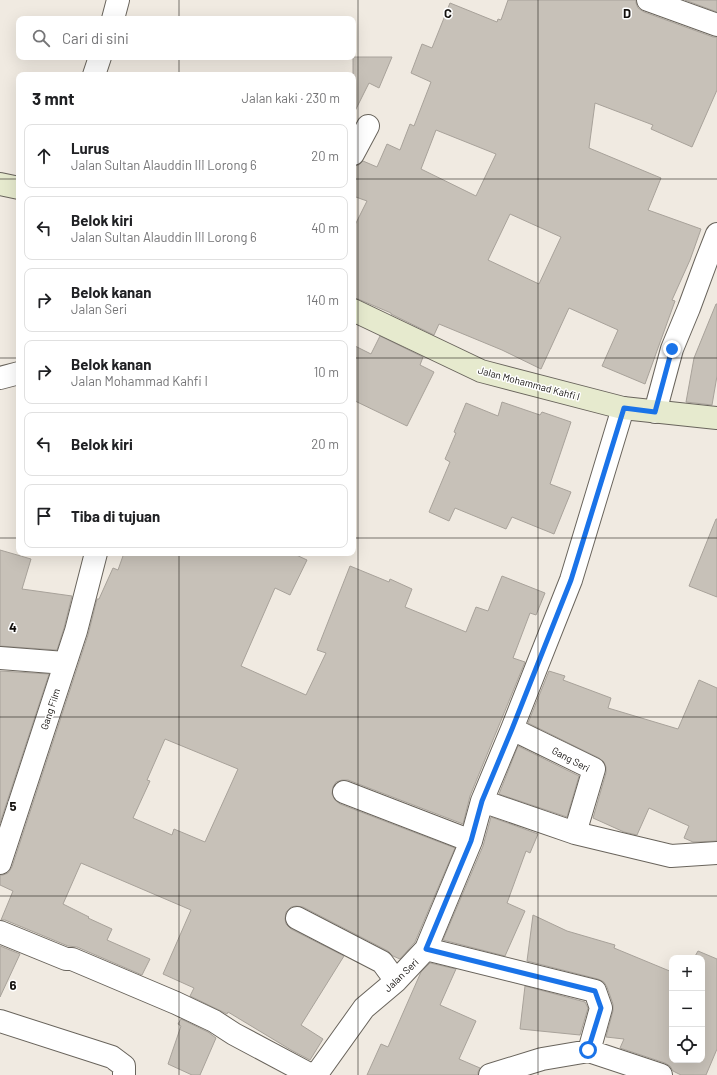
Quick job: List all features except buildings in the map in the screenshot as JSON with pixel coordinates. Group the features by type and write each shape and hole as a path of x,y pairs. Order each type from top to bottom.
{"main road":[{"path":"0,184 16,187"},
{"name":"Jalan Mohammad Kahfi I","path":"356,311 481,371 624,408 717,418"}],"street":[{"path":"113,16 118,0"},
{"path":"648,0 717,25"},
{"path":"95,72 99,60"},
{"path":"356,148 368,126"},
{"path":"655,412 672,349 717,234"},
{"path":"0,378 16,375"},
{"name":"Jalan Seri","path":"316,1075 364,1008 396,981 426,949 471,841 482,801 571,580 624,408"},
{"name":"Gang Film","path":"0,863 76,631 95,556"},
{"path":"0,658 66,663"},
{"name":"Gang Seri","path":"512,729 594,769 575,833"},
{"path":"344,792 471,841"},
{"path":"482,801 575,833 671,856 717,853"},
{"path":"296,918 382,962 396,981"},
{"path":"0,932 66,959 72,959 182,1006 214,1021 234,1034 311,1075"},
{"path":"426,949 595,991 601,1008 588,1050"},
{"path":"0,1021 112,1057 124,1066 124,1075"},
{"path":"490,1075 542,1059 588,1050 661,1075"}],"route":[{"path":"588,1050 601,1008 595,991 426,949 471,841 482,801 571,580 624,408 655,412 672,349"}]}
